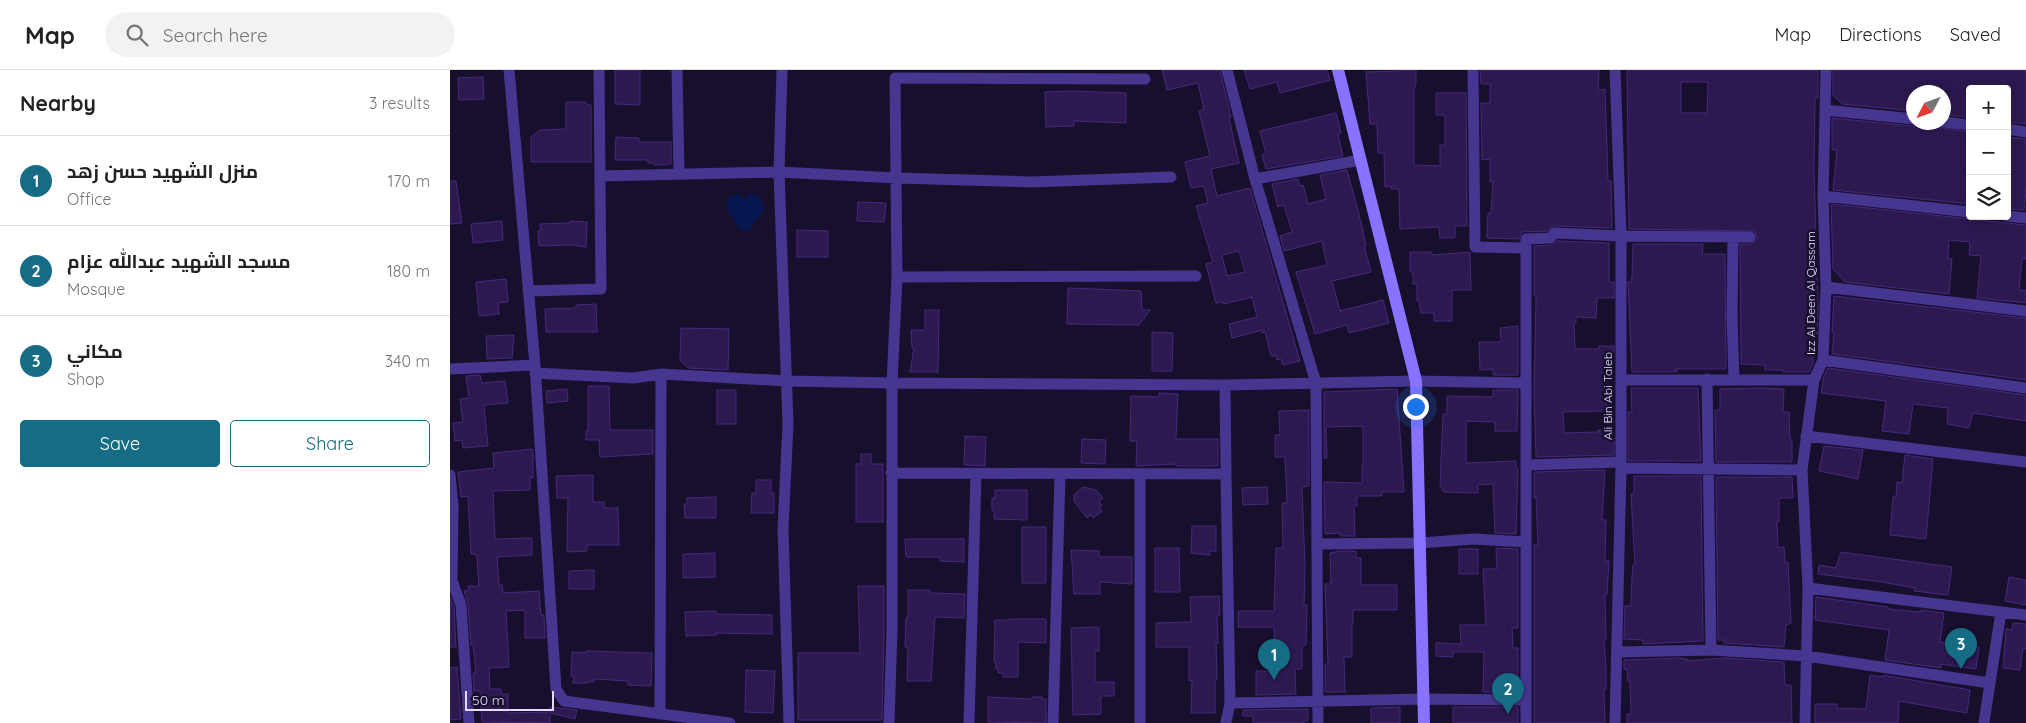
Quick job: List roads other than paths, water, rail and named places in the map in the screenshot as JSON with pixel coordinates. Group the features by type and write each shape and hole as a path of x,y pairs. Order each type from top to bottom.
{"street":[{"path":"509,70 535,369 556,689 564,701 730,723"},
{"path":"528,290 601,289 599,70"},
{"path":"677,70 679,174"},
{"path":"782,70 779,172 788,424 783,530 789,723"},
{"path":"1227,70 1255,179 1316,383 1318,723"},
{"path":"1338,70 1416,381 1424,723"},
{"path":"1473,70 1475,247 1526,248"},
{"name":"Ali Bin Abi Taleb","path":"1615,70 1621,236 1621,465 1615,723"},
{"name":"Izz Al Deen Al Qassam","path":"1805,723 1808,588 1802,470 1814,380 1823,360 1826,287 1823,196 1826,70"},
{"path":"889,723 892,629 892,383 897,277 895,78 1145,79"},
{"path":"1825,110 1906,118"},
{"path":"1951,123 1966,125"},
{"path":"2011,130 2026,132"},
{"path":"1255,179 1361,160"},
{"path":"600,176 779,172 1031,182 1171,177"},
{"path":"1823,196 1966,212"},
{"path":"2011,216 2026,218"},
{"path":"1526,723 1526,239 1550,238 1555,233 1621,236 1750,237"},
{"path":"1733,237 1732,316 1734,379"},
{"path":"897,277 1196,276"},
{"path":"1826,287 2026,311"},
{"path":"1823,360 2026,388"},
{"path":"450,369 535,369 632,378 662,374 892,383 1225,385 1416,381 1525,383"},
{"path":"660,714 662,374"},
{"path":"1708,379 1711,650"},
{"path":"1621,380 1814,380"},
{"path":"1225,385 1230,703 1226,723"},
{"path":"1806,436 2026,462"},
{"path":"1527,465 1621,465 1802,470"},
{"path":"891,473 1226,474"},
{"path":"969,723 976,474"},
{"path":"450,475 453,506 452,581 461,605 469,723"},
{"path":"1053,723 1060,475"},
{"path":"1140,475 1140,723"},
{"path":"1317,544 1420,543 1474,539 1525,542"},
{"path":"1808,588 2026,615"},
{"path":"1984,723 2001,612"},
{"path":"1617,652 1711,650 1806,656 1990,683"},
{"path":"1230,703 1423,699 1526,700"}],"place":[{"name":"مكاني","path":"1961,669"},
{"name":"منزل الشهيد حسن زهد","path":"1274,680"},
{"name":"مسجد الشهيد عبدالله عزام","path":"1508,714"}]}
